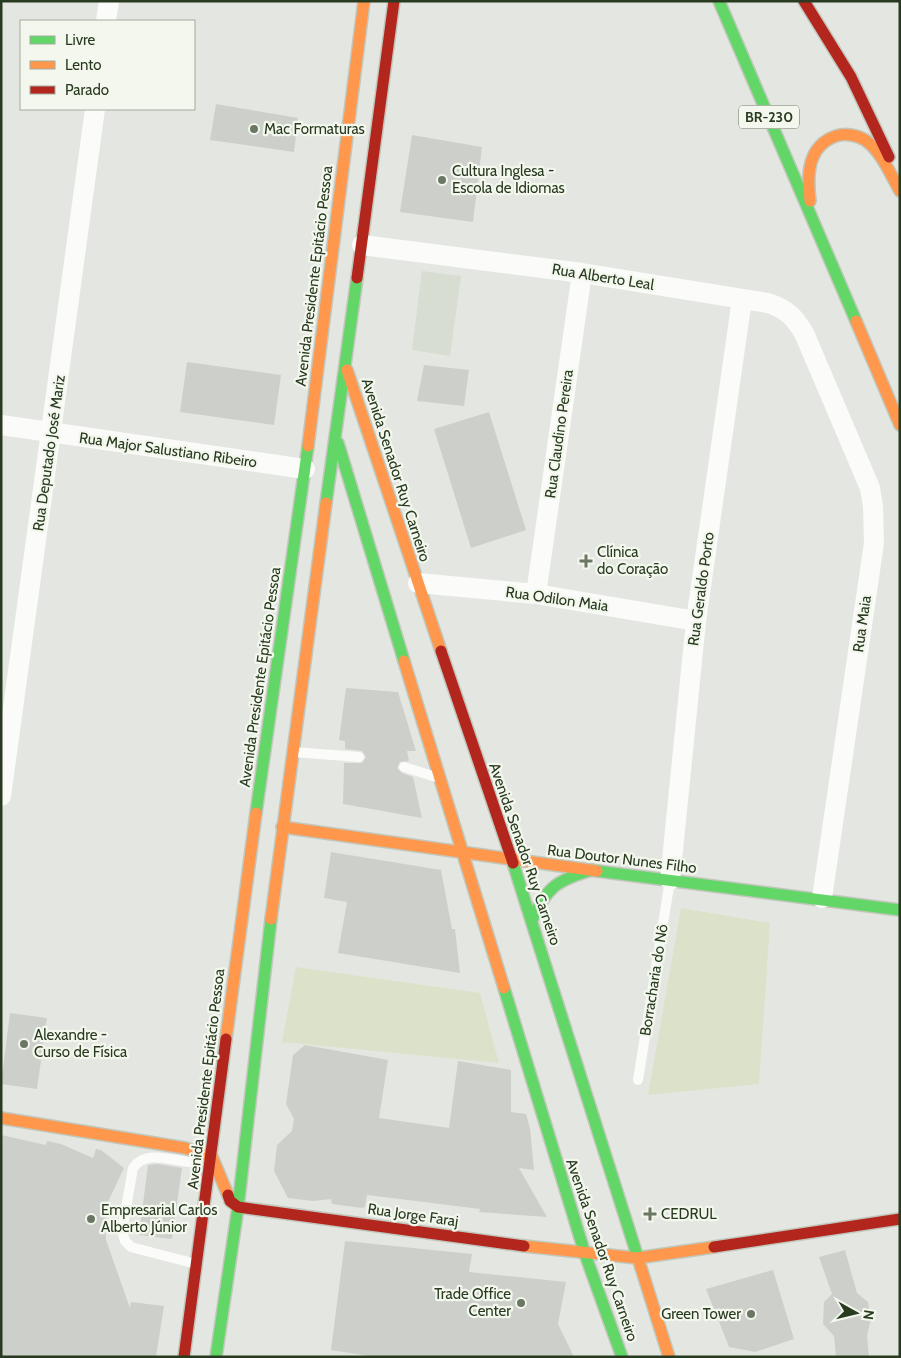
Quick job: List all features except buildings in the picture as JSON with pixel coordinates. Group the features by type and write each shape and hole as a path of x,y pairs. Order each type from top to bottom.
{"main road":[{"name":"Avenida Presidente Epitácio Pessoa","path":"184,1357 211,1161 218,1137 254,825 314,395 364,1"},
{"path":"216,1357 238,1207 241,1140 282,827 394,1"},
{"name":"BR-230","path":"719,1 734,31 817,234 900,425"},
{"path":"804,1 835,46 869,110 900,182"},
{"path":"817,234 810,198 810,165 813,153 820,143 831,137 850,134 865,140 877,153 900,191"},
{"name":"Avenida Senador Ruy Carneiro","path":"345,364 532,920 669,1357"},
{"path":"314,395 336,435"},
{"name":"Avenida Senador Ruy Carneiro","path":"336,435 439,779 585,1254 622,1357"},
{"name":"Rua Doutor Nunes Filho","path":"282,827 512,860 822,898 900,910"},
{"path":"532,920 550,886 565,877 592,870"},
{"path":"1,1118 185,1148 211,1161 230,1202 238,1207"},
{"name":"Rua Jorge Faraj","path":"238,1207 585,1254 637,1258 900,1218"}],"street":[{"path":"106,20 109,1"},
{"name":"Rua Deputado José Mariz","path":"1,796 52,434 94,110"},
{"name":"Rua Alberto Leal","path":"362,245 582,273 768,303 788,312 804,333 815,359"},
{"name":"Rua Claudino Pereira","path":"536,594 582,273"},
{"name":"Rua Geraldo Porto","path":"670,880 696,621 742,299"},
{"name":"Rua Maia","path":"815,359 870,488 874,529 874,543 822,898"},
{"name":"Rua Major Salustiano Ribeiro","path":"1,425 52,434 304,469"},
{"name":"Rua Odilon Maia","path":"418,583 536,594 696,621"}],"lane":[{"path":"292,752 359,756"},
{"path":"404,767 439,779"},
{"name":"Borracharia do Nô","path":"638,1080 670,880"},
{"path":"197,1264 132,1247 125,1242 122,1231 133,1168 138,1160 146,1157 211,1161"}],"shaded area":[{"path":"422,271 461,276 450,356 412,350"}],"green space":[{"path":"681,908 770,923 759,1084 648,1095"},
{"path":"296,967 480,993 499,1063 282,1042"}],"traffic: fast":[{"path":"719,1 856,321"},
{"path":"326,503 357,278"},
{"path":"338,443 404,661"},
{"path":"256,813 308,446"},
{"path":"513,863 638,1258"},
{"path":"532,920 537,909 554,886 570,877 592,870"},
{"path":"597,871 900,910"},
{"path":"216,1357 238,1207 271,919"},
{"path":"504,988 585,1254 622,1357"}],"traffic: slow":[{"path":"308,446 364,1"},
{"path":"810,201 809,172 814,154 826,141 843,135 858,137 871,145 881,157 900,191"},
{"path":"856,321 900,425"},
{"path":"347,370 441,651"},
{"path":"271,919 326,503"},
{"path":"404,661 504,988"},
{"path":"226,1039 256,813"},
{"path":"282,827 597,871"},
{"path":"1,1118 185,1148 212,1157 228,1195"},
{"path":"524,1246 637,1258 714,1247"},
{"path":"638,1258 669,1357"}],"traffic: jam":[{"path":"357,278 394,1"},
{"path":"804,1 851,77 889,157"},
{"path":"441,651 513,863"},
{"path":"184,1357 226,1039"},
{"path":"228,1195 230,1201 238,1207 524,1246"},
{"path":"714,1247 900,1219"}],"place":[{"name":"Mac Formaturas","path":"254,129"},
{"name":"Cultura Inglesa - Escola de Idiomas","path":"442,180"},
{"name":"Clínica do Coração","path":"586,561"},
{"name":"Alexandre - Curso de Física","path":"24,1044"},
{"name":"CEDRUL","path":"650,1214"},
{"name":"Empresarial Carlos Alberto Júnior","path":"91,1219"},
{"name":"Trade Office Center","path":"521,1303"},
{"name":"Green Tower","path":"751,1314"}]}
